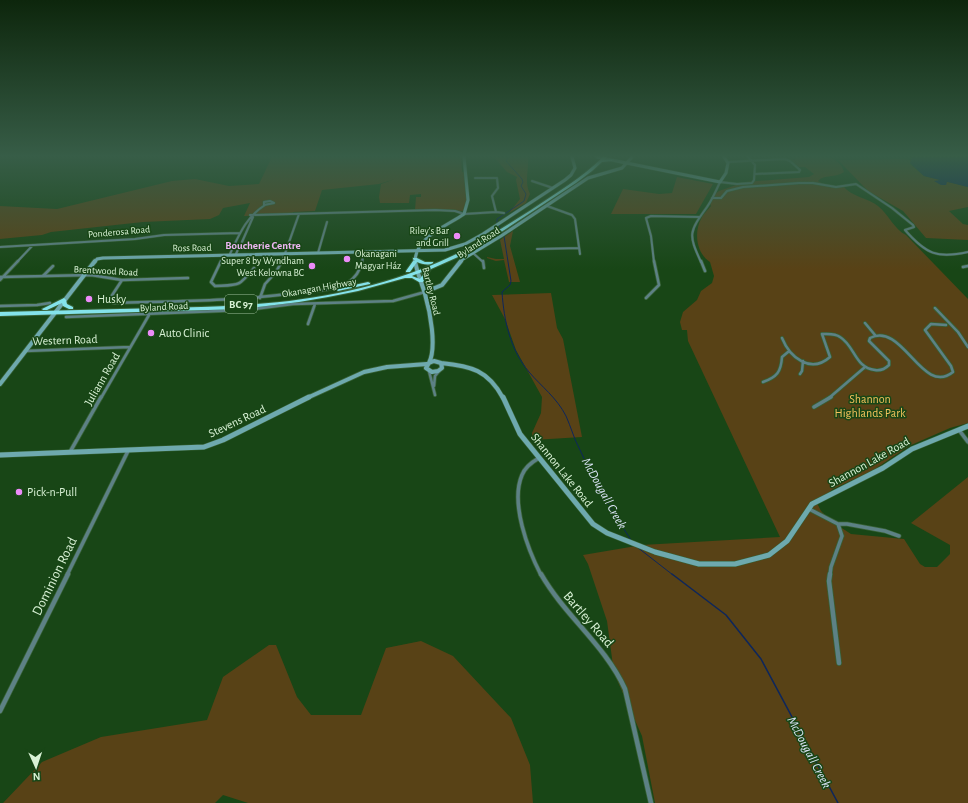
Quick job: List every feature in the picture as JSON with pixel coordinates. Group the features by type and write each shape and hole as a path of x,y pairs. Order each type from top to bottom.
{"highway":[{"name":"Okanagan Highway","path":"0,310 56,311 68,313 274,304 354,291 396,279 464,252 555,194"},
{"path":"396,279 413,276 421,281 431,264 415,260 408,271"},
{"name":"Okanagan Highway","path":"68,313 238,304 286,299 338,290 408,271 417,270"},
{"path":"64,300 68,313 50,318 44,311 64,300"},
{"name":"Okanagan Highway","path":"0,314 44,311"}],"street":[{"path":"417,251 429,238 464,214 467,207 467,194"},
{"path":"493,194 492,196 496,212"},
{"name":"Ross Road","path":"0,384 97,259 230,254 417,251 454,248 501,229 545,194"},
{"name":"Byland Road","path":"68,313 149,315 245,310 293,304 393,301 425,292 442,285 461,261 473,253 501,229 547,206 564,194"},
{"path":"705,271 700,257 697,255 692,235 693,226 714,194"},
{"path":"712,198 721,198 724,194"},
{"path":"870,194 891,206 913,225 914,227 905,230 918,246 936,254 952,256 968,252"},
{"path":"230,254 246,219 265,205 270,205 274,202 267,201 264,203 265,205"},
{"path":"547,206 572,215 575,219 580,254"},
{"path":"250,215 442,210 455,211 464,214 504,213"},
{"path":"260,298 265,284 276,272 285,253 299,214"},
{"path":"646,298 659,285 652,252 652,236 646,218 652,216 700,217"},
{"path":"242,242 254,217"},
{"path":"318,252 327,222"},
{"name":"Ponderosa Road","path":"0,247 164,235 247,232"},
{"path":"236,254 240,244"},
{"path":"1,278 33,245"},
{"path":"536,249 579,248"},
{"name":"Bartley Road","path":"417,251 415,260 425,292 430,321 432,347 431,358 426,366 428,371"},
{"path":"122,280 109,300 113,303 260,298 310,291 345,284 359,273 364,252"},
{"path":"473,253 483,260 484,268"},
{"path":"224,255 211,282 215,286 236,285 241,282 254,268"},
{"path":"43,276 53,266"},
{"path":"963,267 968,266"},
{"name":"Brentwood Road","path":"1,278 91,275 122,280 188,278"},
{"path":"0,306 37,305 50,303"},
{"path":"308,324 315,304"},
{"path":"936,308 968,347"},
{"name":"Juliann Road","path":"70,453 149,315"},
{"path":"865,323 875,335"},
{"path":"782,338 784,346 788,352 813,365 827,361 830,357 822,334 828,333 838,335 847,341 859,362 865,367 872,370 884,370 889,366 887,357 869,341 870,338 875,335 884,336 902,346 928,373 939,377 951,375 953,372 951,366 925,330 929,326 951,325"},
{"name":"Western Road","path":"25,351 130,347"},
{"name":"Bartley Road","path":"432,347 440,362"},
{"path":"763,382 776,377 782,367 782,357 788,352"},
{"name":"Shannon Lake Road","path":"428,363 434,361 459,365 479,370 489,378 506,401 513,422 520,434 593,524 607,533 655,552 699,564 735,564 769,554 787,541 812,504 884,468 912,449 968,426"},
{"path":"800,374 802,371 803,361"},
{"path":"434,388 435,376 443,366 440,362"},
{"name":"Stevens Road","path":"0,455 200,447 212,444 330,386 364,372 387,367 428,363"},
{"name":"Shannon Lake Road","path":"428,371 440,371 459,365"},
{"name":"Stevens Road","path":"401,366 420,367 428,371"},
{"path":"814,407 830,398 865,367"},
{"path":"428,371 435,395"},
{"path":"959,430 968,442"},
{"name":"Dominion Road","path":"0,711 128,450"},
{"name":"Bartley Road","path":"539,458 532,462 523,471 519,480 520,515 526,538 535,564 548,588 611,660 620,678 625,689 650,803"},
{"path":"809,509 838,524 847,524 885,531 899,536"},
{"path":"838,524 842,536 830,567 829,581 839,663"}],"green space":[{"path":"117,194 321,194 315,211 293,212 292,215 244,216 250,203 223,208 219,215 210,219 143,222 0,239 0,206 57,209"},
{"path":"379,194 416,194 410,195 409,203 380,203"},
{"path":"421,194 469,194 469,200 464,211 415,210 416,197 421,197"},
{"path":"519,194 530,194 526,203 509,213 520,199"},
{"path":"620,194 707,194 696,214 611,214"},
{"name":"Shannon Highlands Park","path":"715,194 854,194 878,206 898,229 906,235 968,299 968,423 950,428 909,446 872,471 833,489 817,503 821,511 831,521 851,534 904,539 920,564 925,567 937,567 950,554 950,545 911,523 968,477 968,803 655,803 642,736 614,673 607,621 588,564 583,555 642,545 780,537 688,341 687,330 682,330 680,322 683,312 697,300 701,291 712,283 714,276 710,262 705,258 699,248 697,236 697,230 701,219 711,206 710,204"},
{"path":"874,194 968,194 968,207 949,211 963,224 968,225 968,240 926,238 903,211"},
{"path":"513,231 510,246 520,282 509,282 504,260 496,261 487,258 504,259 500,240"},
{"path":"551,293 557,328 563,339 582,437 533,440 532,433 541,413 542,397 516,350 505,319 492,295"},
{"path":"421,641 453,656 511,718 530,765 533,803 248,803 223,795 215,803 3,803 42,762 101,737 207,720 223,677 269,645 276,645 297,697 311,715 361,715 386,648"}],"waterway":[{"name":"McDougall Creek","path":"497,223 497,219 524,201 526,194"},
{"name":"McDougall Creek","path":"499,226 503,233"},
{"name":"McDougall Creek","path":"504,236 511,281 510,285 502,292 504,314 509,334 517,354 529,372 554,398 566,416 591,473 631,540"},
{"name":"McDougall Creek","path":"637,547 673,575"},
{"name":"McDougall Creek","path":"672,574 726,615 761,659 838,803"}],"place":[{"name":"Riley’s Bar and Grill","path":"457,236"},
{"name":"Okanagani Magyar Ház","path":"347,259"},
{"name":"Super 8 by Wyndham West Kelowna BC","path":"312,266"},
{"name":"Husky","path":"89,299"},
{"name":"Auto Clinic","path":"151,333"},
{"name":"Pick-n-Pull","path":"19,492"}],"district":[{"name":"Boucherie Centre","path":"263,245"}]}
